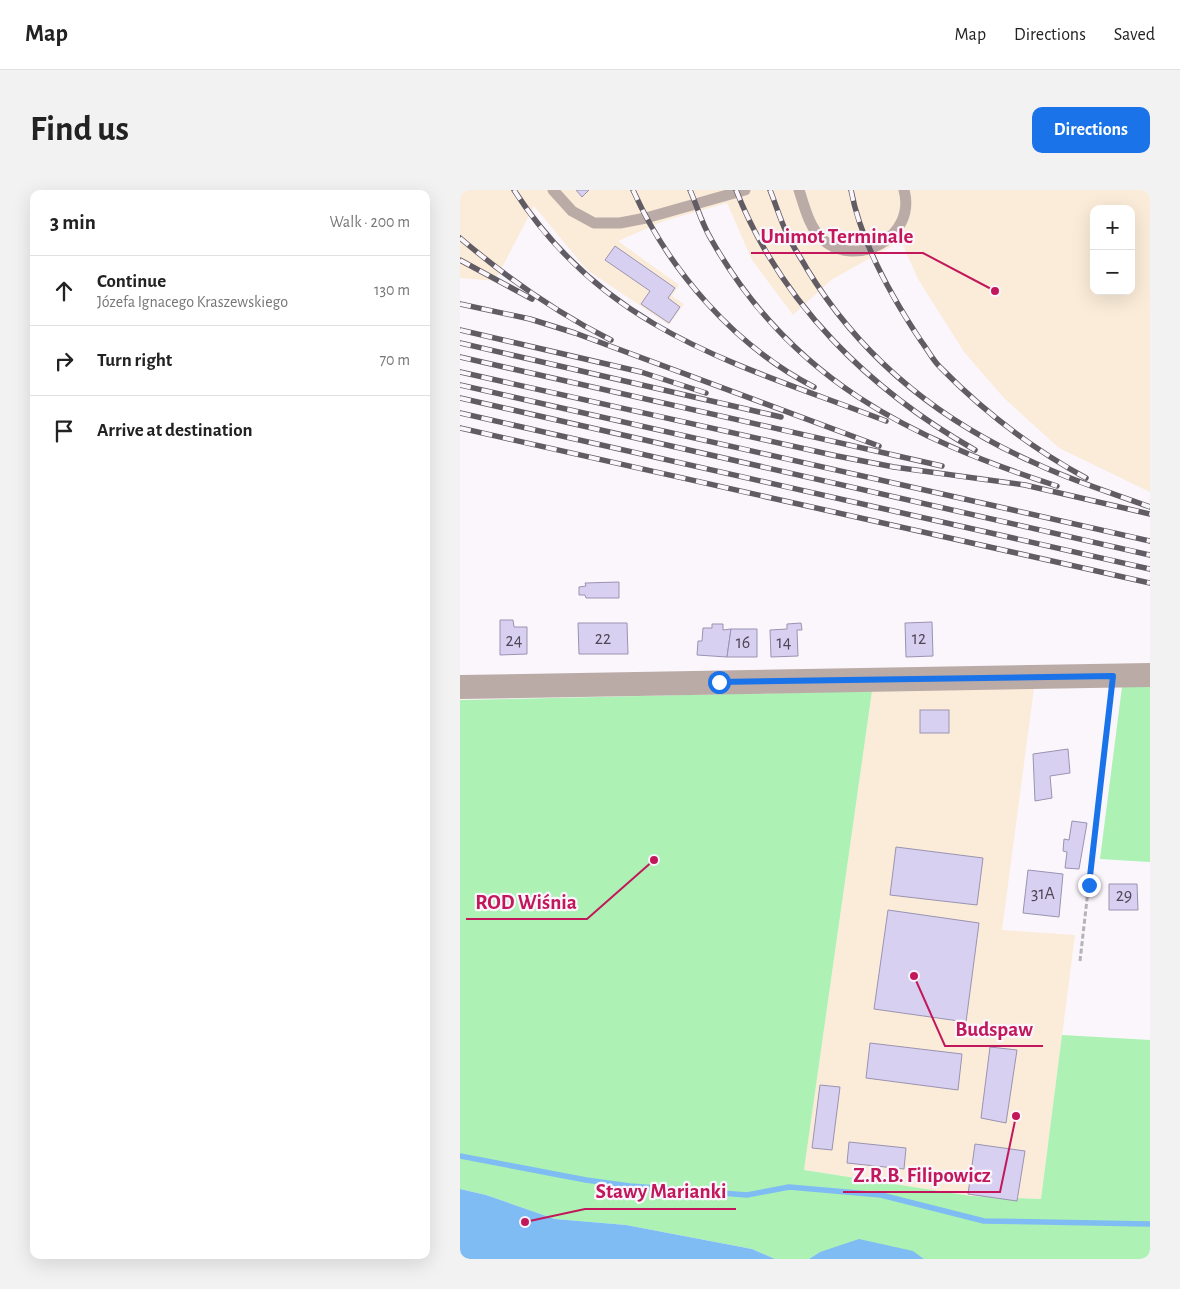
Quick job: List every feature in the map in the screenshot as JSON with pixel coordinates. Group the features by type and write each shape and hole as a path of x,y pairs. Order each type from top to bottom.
{"street":[{"path":"460,686 1150,675"}],"lane":[{"path":"553,190 572,211 594,223 620,223 646,218 745,190"},
{"path":"799,190 809,217 821,238 834,247 855,251 870,249 892,237 902,225 906,212 904,190"}],"path":[{"path":"1080,962 1113,676"}],"shaded area":[{"path":"460,190 1150,190 1150,492 1059,448 1004,398 964,352 918,279 901,241 831,280 793,315 752,260 727,203 664,221 618,241 679,285 672,296 684,304 669,325 587,270 534,206 495,281 460,278"},
{"path":"1034,688 1002,930 1075,935 1041,1199 971,1196 804,1170 872,691"}],"green space":[{"path":"1122,687 1150,687 1150,862 1100,859"},
{"path":"872,691 804,1170 971,1196 1041,1199 1062,1035 1150,1040 1150,1259 924,1259 912,1251 820,1252 809,1259 775,1259 752,1249 626,1225 555,1219 486,1195 460,1189 460,700"}],"water":[{"path":"460,1189 486,1195 555,1219 626,1225 752,1249 775,1259 460,1259"},
{"path":"859,1239 913,1251 924,1259 809,1259 820,1252"}],"building":[{"path":"576,190 589,190 582,197"},
{"path":"615,246 675,288 668,298 680,307 669,323 641,304 650,291 605,260"},
{"path":"619,582 619,598 586,598 585,595 579,595 579,587 586,586 585,583"},
{"path":"500,620 513,620 514,627 527,627 527,654 500,655"},
{"path":"932,622 933,656 906,657 905,623"},
{"path":"578,623 627,623 628,654 579,654"},
{"path":"801,623 802,630 797,630 798,656 771,657 770,630 787,629 787,624"},
{"path":"712,624 723,624 723,630 731,629 727,657 697,655 698,641 702,641 703,628 712,628"},
{"path":"731,629 757,629 757,657 727,657"},
{"path":"920,710 949,710 949,733 920,733"},
{"path":"1068,749 1070,773 1050,776 1052,798 1035,801 1033,754"},
{"path":"1072,821 1087,823 1079,869 1065,868 1067,852 1063,851 1064,839 1069,840"},
{"path":"896,847 983,858 977,905 890,895"},
{"path":"1028,870 1063,874 1059,917 1023,913"},
{"path":"1109,884 1137,884 1138,910 1109,910"},
{"path":"888,910 979,923 966,1022 874,1009"},
{"path":"870,1043 962,1054 958,1090 866,1078"},
{"path":"990,1047 1017,1050 1006,1123 981,1118"},
{"path":"820,1085 840,1087 832,1150 812,1148"},
{"path":"849,1142 906,1148 904,1169 847,1163"},
{"path":"975,1144 1025,1151 1017,1201 968,1194"}],"waterway":[{"path":"460,1156 586,1180 630,1186 747,1195 789,1187 881,1195 984,1221 1150,1224"}],"railway":[{"path":"514,190 550,238 590,278 633,310 679,337 727,360 886,421"},
{"path":"633,190 665,249 707,304 757,350 785,370 814,387"},
{"path":"690,190 711,239 742,288 778,330 816,366 858,397 903,424 952,447 1057,486"},
{"path":"736,190 755,231 778,270 804,307 833,340 865,371 900,400 936,426 975,450"},
{"path":"770,190 790,240 828,301 878,359 906,384 936,407 1002,447 1064,476 1150,507"},
{"path":"851,190 862,230 888,287 935,362 974,400 1010,429 1047,455 1086,478"},
{"path":"460,238 532,294 611,340"},
{"path":"460,260 532,299"},
{"path":"460,304 530,319 575,333 879,446"},
{"path":"460,330 641,372 706,393"},
{"path":"460,343 781,417"},
{"path":"460,357 942,466"},
{"path":"460,372 837,456 894,467 1025,485 1150,514"},
{"path":"460,385 1150,541"},
{"path":"460,398 1150,555"},
{"path":"460,413 1150,569"},
{"path":"460,428 1150,583"}],"place":[{"name":"Unimot Terminale","path":"995,291"},
{"name":"ROD Wiśnia","path":"654,860"},
{"name":"Budspaw","path":"914,976"},
{"name":"Z.R.B. Filipowicz","path":"1016,1116"},
{"name":"Stawy Marianki","path":"525,1222"}],"route":[{"path":"719,682 1113,676 1089,885"}]}
